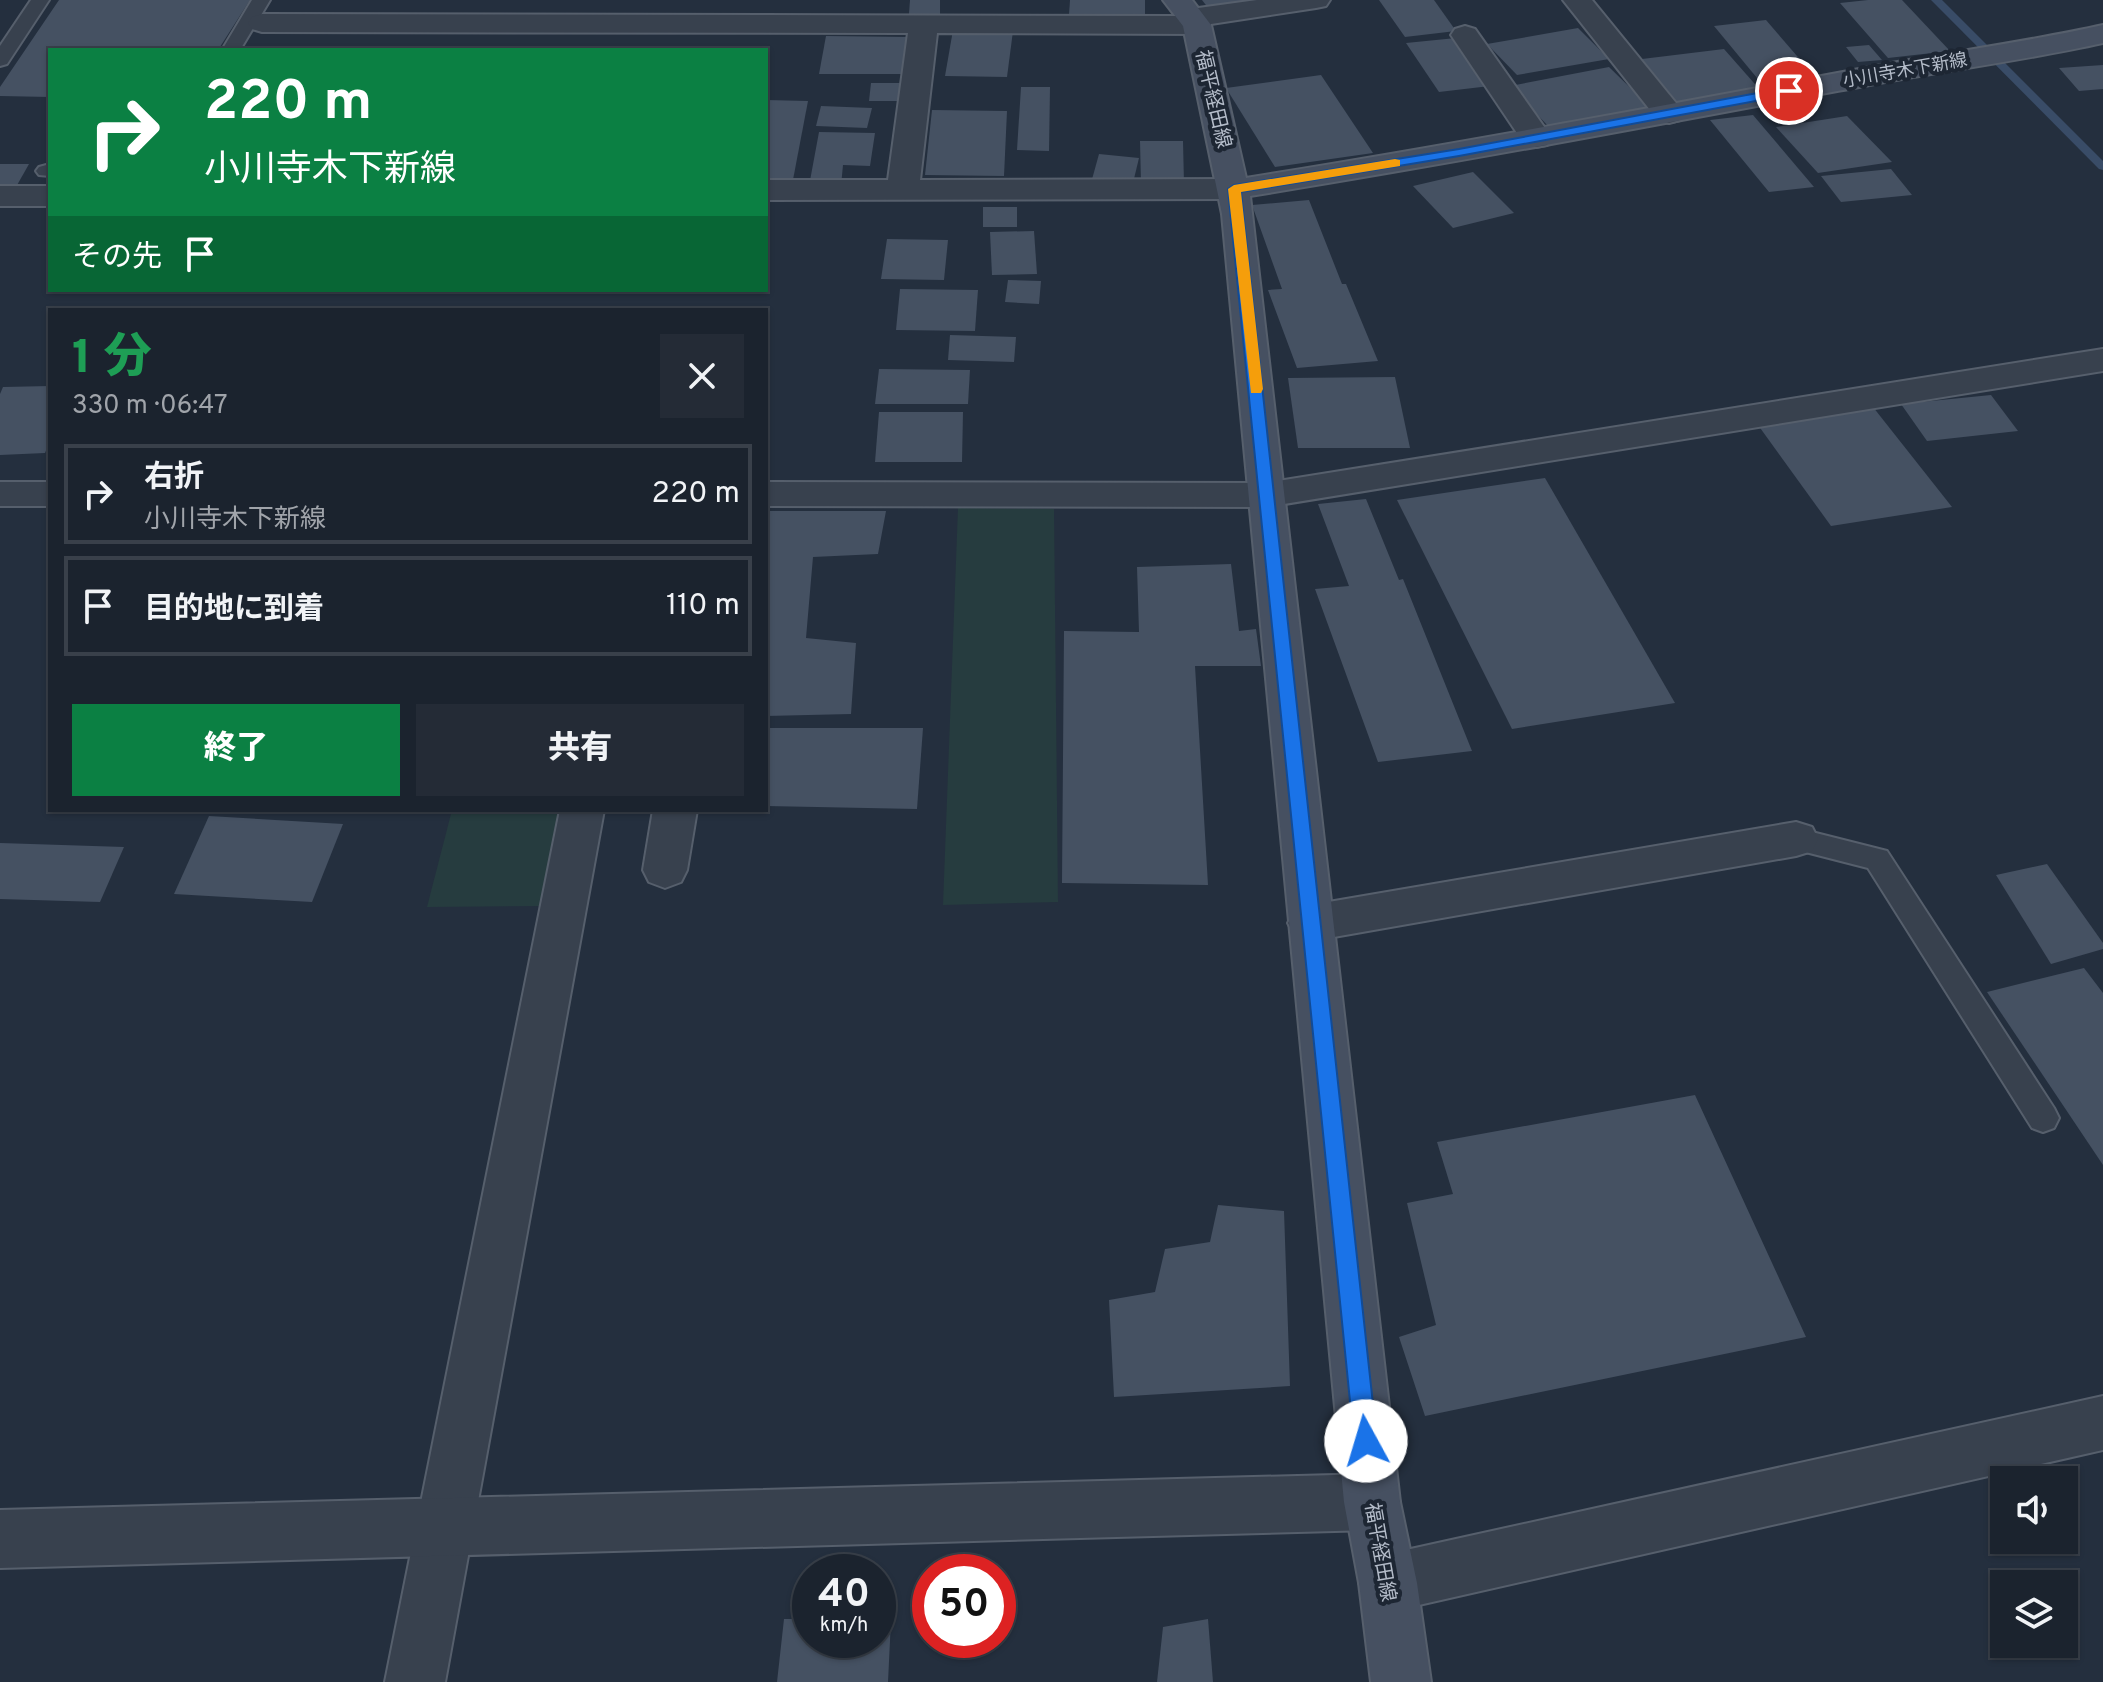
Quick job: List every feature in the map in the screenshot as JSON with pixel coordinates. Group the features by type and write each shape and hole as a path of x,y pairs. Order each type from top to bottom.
{"main road":[{"name":"福平経田線","path":"1188,14 1234,189 1372,1502 1388,1583 1401,1682"},
{"name":"小川寺木下新線","path":"1234,189 1536,138 1931,64 2012,54 2103,34"}],"street":[{"path":"261,12 924,24 973,11 1188,14 1316,0"},
{"path":"1577,0 1669,114"},
{"path":"903,188 924,24"},
{"path":"1465,35 1536,138"},
{"path":"0,196 48,179"},
{"path":"768,190 1234,189"},
{"path":"768,494 1266,495 2103,360"},
{"path":"0,494 48,494"},
{"path":"415,1682 582,812"},
{"path":"665,870 675,812"},
{"path":"1311,923 1796,839"},
{"path":"1388,1583 2103,1423"},
{"path":"0,1539 1372,1502"}],"lane":[{"path":"0,60 40,0"},
{"path":"233,48 261,12"},
{"path":"1796,839 1877,859 2043,1118"}],"green space":[{"path":"958,508 1054,509 1058,902 943,905"},
{"path":"451,812 568,812 548,906 427,907"}],"building":[{"path":"59,0 250,0 219,48 48,48 48,97 0,96 0,87"},
{"path":"910,0 940,0 940,14 909,14"},
{"path":"1070,0 1145,0 1145,17 1069,15"},
{"path":"1202,0 1255,0 1256,2 1209,9"},
{"path":"1379,0 1434,0 1456,31 1405,37"},
{"path":"1902,0 1950,51 1888,58 1840,3"},
{"path":"1766,20 1816,78 1762,84 1714,26"},
{"path":"1578,28 1609,59 1517,75 1487,44"},
{"path":"953,30 1013,31 1007,77 945,76"},
{"path":"826,36 908,37 903,74 819,74"},
{"path":"1456,38 1490,86 1439,92 1406,43"},
{"path":"1869,45 1882,60 1858,62 1846,47"},
{"path":"1724,49 1761,91 1677,102 1642,59"},
{"path":"2103,65 2103,89 2079,91 2059,68"},
{"path":"1609,67 1650,107 1549,127 1510,86"},
{"path":"1321,75 1373,153 1275,167 1226,88"},
{"path":"871,83 900,83 899,101 869,101"},
{"path":"1021,87 1050,87 1049,151 1017,150"},
{"path":"768,100 808,101 792,185 768,184"},
{"path":"821,106 872,108 867,128 816,126"},
{"path":"932,110 1007,111 1004,176 925,175"},
{"path":"1753,115 1814,187 1769,192 1710,120"},
{"path":"1847,116 1892,162 1818,173 1776,127"},
{"path":"819,132 875,133 870,166 843,165 841,186 809,186"},
{"path":"1140,141 1183,141 1184,184 1141,183"},
{"path":"1099,154 1139,158 1132,187 1091,183"},
{"path":"0,164 29,164 16,187 0,186"},
{"path":"1891,169 1912,195 1841,202 1821,176"},
{"path":"1473,172 1514,213 1453,228 1413,186"},
{"path":"1309,200 1342,284 1346,284 1378,361 1297,368 1268,290 1282,289 1252,205"},
{"path":"983,207 1017,207 1017,227 983,227"},
{"path":"1034,231 1037,274 992,275 990,232"},
{"path":"887,239 948,240 944,280 881,279"},
{"path":"1008,280 1041,281 1039,304 1005,302"},
{"path":"900,289 978,290 975,331 896,330"},
{"path":"950,335 1016,337 1014,362 948,360"},
{"path":"879,369 970,370 968,404 875,404"},
{"path":"1395,377 1410,448 1298,448 1288,378"},
{"path":"48,386 48,446 45,453 0,455 0,394 3,387"},
{"path":"1991,395 2018,431 1927,441 1901,404"},
{"path":"1873,407 1952,507 1831,526 1758,425"},
{"path":"879,412 963,412 962,462 875,462"},
{"path":"1545,478 1675,703 1512,729 1397,500"},
{"path":"1366,499 1399,580 1403,579 1472,751 1378,762 1315,589 1349,586 1318,504"},
{"path":"768,511 886,511 878,554 813,557 806,638 856,643 851,714 768,716"},
{"path":"1231,564 1239,631 1256,629 1261,666 1195,666 1208,885 1062,883 1064,631 1139,632 1137,567"},
{"path":"768,728 923,728 917,809 768,806"},
{"path":"209,816 343,824 312,902 174,894"},
{"path":"0,843 124,847 100,902 0,899"},
{"path":"2047,864 2103,943 2103,949 2051,964 1996,875"},
{"path":"2084,968 2103,993 2103,1165 1987,992"},
{"path":"1695,1095 1806,1337 1425,1416 1399,1337 1436,1325 1407,1203 1453,1194 1437,1142"},
{"path":"1218,1205 1284,1211 1290,1386 1114,1397 1109,1300 1155,1292 1165,1249 1210,1242"},
{"path":"784,1619 792,1619 792,1658 889,1658 888,1682 777,1682"},
{"path":"1208,1619 1213,1682 1157,1682 1163,1627"}],"waterway":[{"path":"1936,0 2103,167"}],"slow traffic":[{"path":"1256,389 1234,189 1395,163"}],"route":[{"path":"1366,1441 1234,189 1459,153 1789,91"}]}
